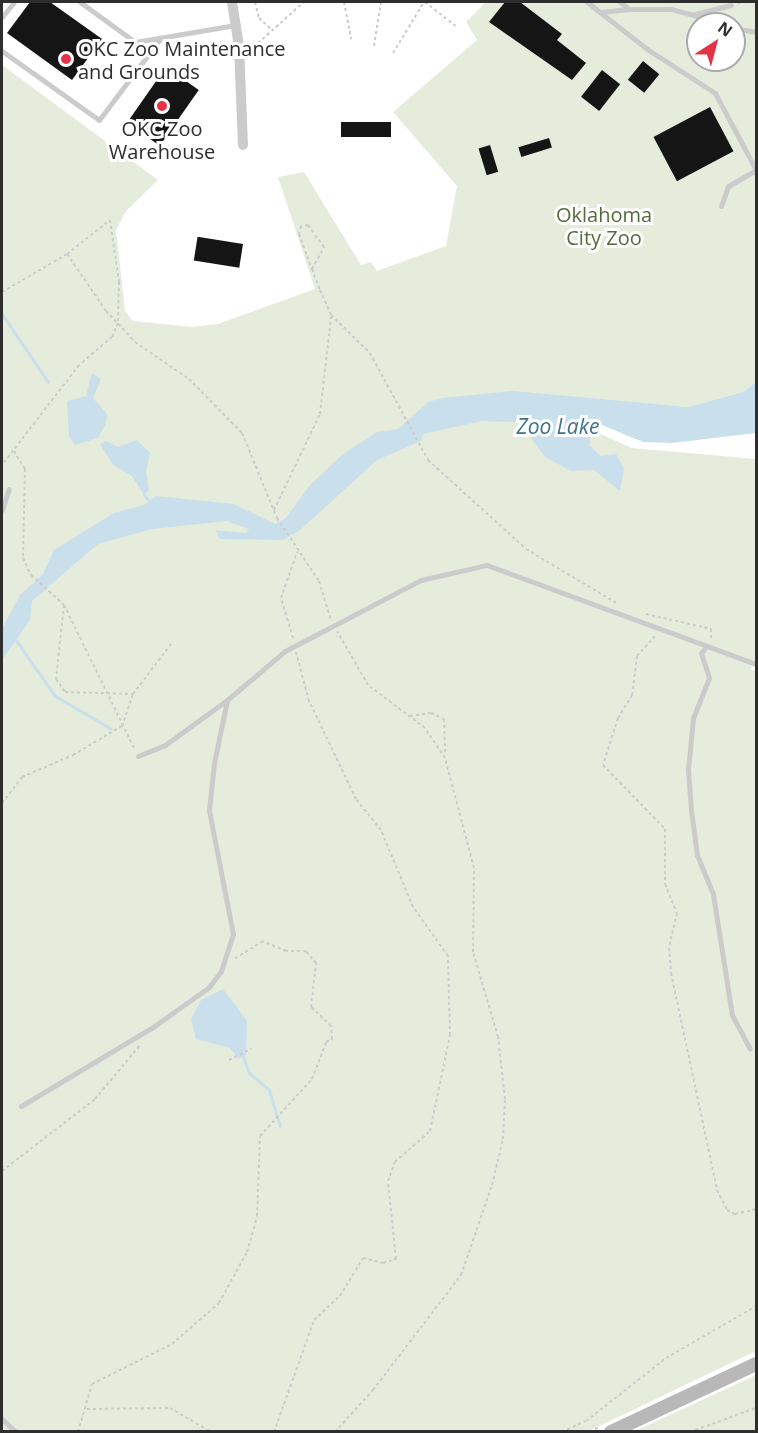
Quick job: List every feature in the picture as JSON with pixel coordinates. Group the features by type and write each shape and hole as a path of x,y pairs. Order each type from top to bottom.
{"street":[{"path":"232,2 240,54 243,145"},
{"path":"612,1431 756,1364"}],"lane":[{"path":"2,17 14,2"},
{"path":"80,2 135,42 237,25"},
{"path":"587,2 647,49 715,93 756,170 729,186 721,206"},
{"path":"620,2 629,9"},
{"path":"703,12 731,5"},
{"path":"601,12 629,9 686,13"},
{"path":"2,51 99,120 160,39"},
{"path":"2,510 9,489"},
{"path":"138,756 165,745 227,700 295,645 335,627 421,580 487,565 519,572 658,631 756,664"},
{"path":"706,647 701,653 709,678 692,729 691,810 697,855 713,894 732,1015 750,1049"},
{"path":"21,1106 153,1027 209,987 220,971 233,934 209,810 227,700"},
{"path":"2,1419 16,1431"}],"path":[{"path":"255,2 259,18 271,29"},
{"path":"240,54 253,49 271,29 304,2"},
{"path":"344,2 351,39"},
{"path":"374,46 381,2"},
{"path":"393,53 424,2 457,27"},
{"path":"2,292 67,254 110,220 119,282 118,323 112,337 79,365 2,465"},
{"path":"312,269 324,247 308,225 300,226 299,234 312,269 331,315 370,353 420,446 446,478 526,549 596,594 626,607"},
{"path":"67,254 118,323 135,342 189,379 221,407 252,449 277,518 297,552 319,581 335,627 368,685 410,716 437,741 445,758 474,868 473,952 498,1037 503,1139 461,1275 373,1390 335,1431"},
{"path":"274,510 320,414 331,315"},
{"path":"14,452 24,469 23,558 32,574 64,605 105,696 138,756"},
{"path":"274,1431 314,1320 340,1296 363,1258 384,1263 396,1259 388,1181 395,1162 430,1131 450,1035 448,956 413,907 381,830 356,799 309,701 281,598 297,552"},
{"path":"64,605 59,687 65,692 105,696 133,694"},
{"path":"642,613 668,615 711,629 714,633 706,647"},
{"path":"668,615 637,656 632,695 618,718 603,765 665,829 665,884 677,914 669,948 671,973 717,1190 727,1210 735,1214 756,1209"},
{"path":"2,803 22,777 65,759 122,726 133,694 171,644"},
{"path":"410,716 431,713 444,719 445,758"},
{"path":"78,1431 87,1409 86,1398 96,1381 171,1344 219,1303 247,1252 261,1185 260,1136 312,1079 326,1042 332,1039 331,1026 311,1007 316,963 306,951 286,951 263,941 220,971"},
{"path":"2,1171 100,1094 153,1027"},
{"path":"228,1060 251,1049"},
{"path":"562,1431 586,1421 666,1358 732,1324 756,1306"},
{"path":"87,1409 170,1408 211,1431"},
{"path":"690,1431 756,1408"}],"green space":[{"name":"Oklahoma City Zoo","path":"486,2 756,2 756,382 743,392 688,407 588,399 596,432 632,448 756,459 756,664 750,669 756,671 756,1351 589,1431 2,1431 2,65 158,180 126,211 116,230 125,311 133,321 192,327 218,324 315,289 278,177 304,172 361,265 371,262 377,271 446,246 457,186 393,112 477,40 466,22"},
{"path":"756,1375 756,1431 635,1431"}],"water":[{"path":"92,373 101,379 93,398 107,414 106,423 98,438 75,445 69,437 67,401 86,396"},
{"name":"Zoo Lake","path":"756,382 756,433 672,443 643,442 602,425 590,430 590,446 601,456 616,454 624,469 620,491 594,470 571,471 545,457 519,422 482,421 423,434 421,441 377,460 299,531 283,540 220,539 215,530 246,533 249,529 227,521 152,529 98,544 32,601 30,620 2,660 2,629 20,595 43,574 54,550 114,513 144,505 156,496 234,504 275,524 285,519 310,485 343,454 377,432 398,429 428,402 442,398 513,391 688,407 743,392"},
{"path":"137,440 150,453 146,472 149,490 144,495 132,476 113,465 100,444 106,441 118,447"},
{"path":"223,989 247,1021 246,1055 239,1059 230,1048 196,1039 191,1019 201,1000"}],"building":[{"name":"OKC Zoo Maintenance and Grounds","path":"30,2 50,2 102,39 72,80 7,33"},
{"path":"505,2 520,2 562,34 557,40 586,63 572,80 489,22"},
{"path":"643,61 659,74 644,93 628,80"},
{"name":"OKC Zoo Warehouse","path":"166,67 199,90 160,146 127,123"},
{"path":"602,70 620,84 599,111 581,97"},
{"path":"710,107 733,151 677,181 653,137"},
{"path":"341,122 391,122 391,137 341,137"},
{"path":"549,138 552,148 521,157 518,147"},
{"path":"490,145 498,172 487,175 479,149"},
{"path":"198,237 243,244 239,268 194,261"}],"waterway":[{"path":"2,314 48,382"},
{"path":"144,495 151,503"},
{"path":"15,639 55,696 110,728"},
{"path":"243,1057 249,1073 269,1090 280,1125"}],"place":[{"name":"OKC Zoo Maintenance and Grounds","path":"66,59"},
{"name":"OKC Zoo Warehouse","path":"162,106"}]}
